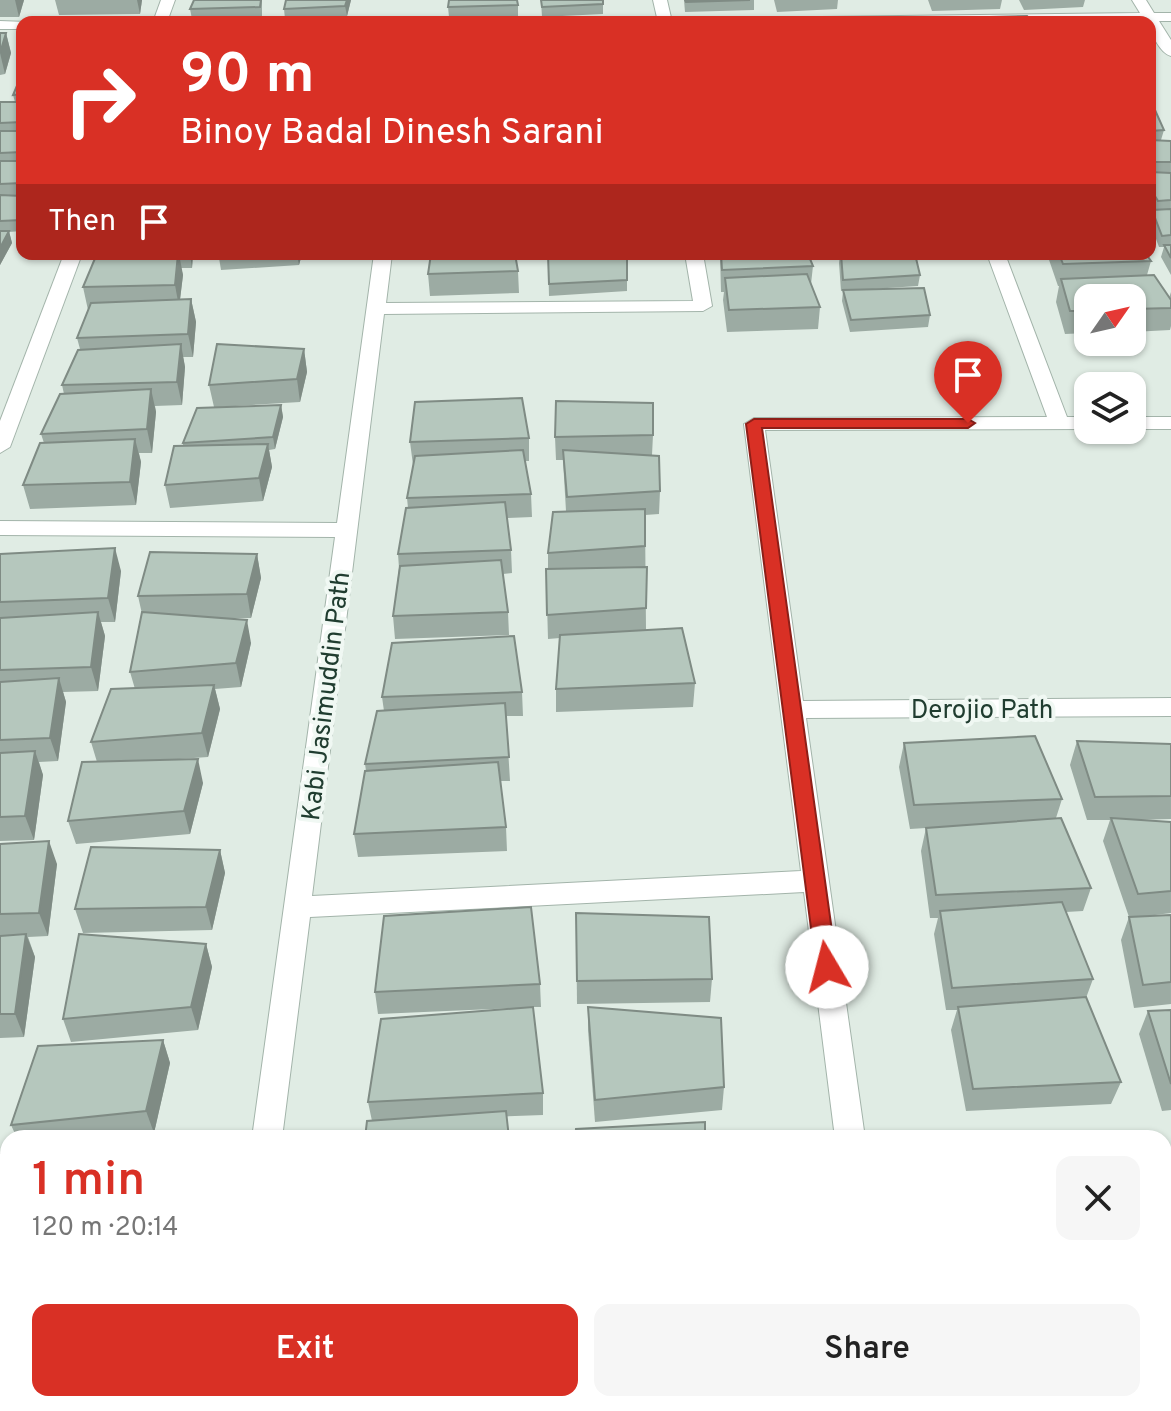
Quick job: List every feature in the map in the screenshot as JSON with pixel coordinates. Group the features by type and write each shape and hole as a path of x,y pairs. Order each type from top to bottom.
{"street":[{"path":"1156,28 1171,52"},
{"path":"0,447 71,260"},
{"name":"Kabi Jasimuddin Path","path":"268,1130 382,260"},
{"path":"376,309 703,306 695,260"},
{"path":"998,260 1059,423"},
{"path":"849,1130 754,424 1074,423"},
{"path":"1146,423 1171,423"},
{"path":"0,528 347,530"},
{"name":"Derojio Path","path":"793,710 1171,707"},
{"path":"297,907 815,881"}],"building":[{"path":"194,0 261,0 260,7 190,9"},
{"path":"286,0 347,0 345,6 284,9"},
{"path":"449,0 517,0 518,5 448,7"},
{"path":"541,0 603,0 603,4 542,7"},
{"path":"685,0 750,0 686,2"},
{"path":"0,33 6,33 0,53"},
{"path":"0,102 16,102 16,122 0,123"},
{"path":"1156,112 1164,130 1156,131"},
{"path":"0,131 16,131 16,152 0,153"},
{"path":"1156,140 1171,141 1171,162 1156,162"},
{"path":"0,161 16,161 16,183 0,184"},
{"path":"1156,172 1171,173 1171,200 1158,201"},
{"path":"0,195 16,196 16,220 0,221"},
{"path":"1171,209 1171,235 1162,236 1156,210"},
{"path":"0,231 9,231 0,248"},
{"path":"1164,245 1171,245 1171,258"},
{"path":"94,260 177,260 175,285 83,287"},
{"path":"430,260 516,260 518,271 428,274"},
{"path":"548,260 627,260 627,280 549,284"},
{"path":"721,260 810,260 813,266 722,270"},
{"path":"841,260 916,260 920,275 843,280"},
{"path":"1061,260 1151,261 1063,264"},
{"path":"807,274 820,307 729,310 725,278"},
{"path":"1154,275 1171,300 1171,308 1146,309 1146,284 1074,284 1074,311 1070,311 1061,279"},
{"path":"924,288 930,315 851,320 843,290"},
{"path":"191,299 188,334 77,338 91,303"},
{"path":"181,344 177,382 62,385 78,350"},
{"path":"217,344 304,349 297,379 209,385"},
{"path":"151,389 147,429 41,434 60,394"},
{"path":"522,398 529,438 410,442 415,402"},
{"path":"556,401 653,403 653,435 555,437"},
{"path":"281,405 273,437 183,443 197,408"},
{"path":"135,439 130,482 23,485 40,443"},
{"path":"268,444 259,478 165,485 174,446"},
{"path":"523,450 531,494 407,498 415,456"},
{"path":"563,450 659,456 660,491 567,497"},
{"path":"505,502 511,550 398,554 406,508"},
{"path":"645,509 645,546 548,553 553,512"},
{"path":"115,548 108,598 0,602 0,554"},
{"path":"150,552 257,554 247,594 138,596"},
{"path":"501,560 508,612 393,616 400,566"},
{"path":"647,567 646,608 547,615 546,569"},
{"path":"98,612 91,667 0,670 0,618"},
{"path":"142,612 247,620 236,663 130,672"},
{"path":"682,628 695,683 556,689 560,635"},
{"path":"514,636 522,692 382,697 392,643"},
{"path":"59,678 50,738 0,740 0,682"},
{"path":"214,685 202,733 91,742 111,689"},
{"path":"505,703 509,757 365,764 377,711"},
{"path":"1035,736 1062,799 914,805 904,743"},
{"path":"1077,741 1171,744 1171,796 1095,797"},
{"path":"35,751 25,816 0,817 0,753"},
{"path":"198,759 184,811 68,821 82,762"},
{"path":"498,762 506,827 354,834 365,771"},
{"path":"1061,818 1091,888 936,895 926,828"},
{"path":"1111,818 1171,822 1171,891 1138,894"},
{"path":"49,841 39,913 0,914 0,844"},
{"path":"91,847 220,850 206,907 75,909"},
{"path":"1062,902 1093,979 952,988 940,911"},
{"path":"531,907 540,984 375,992 384,916"},
{"path":"576,913 709,917 712,979 577,981"},
{"path":"1171,915 1171,982 1143,985 1129,917"},
{"path":"26,934 15,1014 0,1014 0,936"},
{"path":"79,934 206,944 191,1007 63,1019"},
{"path":"1086,997 1121,1082 973,1089 958,1007"},
{"path":"533,1007 543,1093 368,1102 381,1019"},
{"path":"588,1007 721,1018 724,1087 595,1100"},
{"path":"1171,1010 1171,1084 1148,1011"},
{"path":"163,1040 146,1111 11,1125 38,1046"},
{"path":"506,1111 508,1130 366,1130 367,1121"},
{"path":"705,1122 705,1130 576,1129"}],"route":[{"path":"827,967 754,424 968,423"}]}
